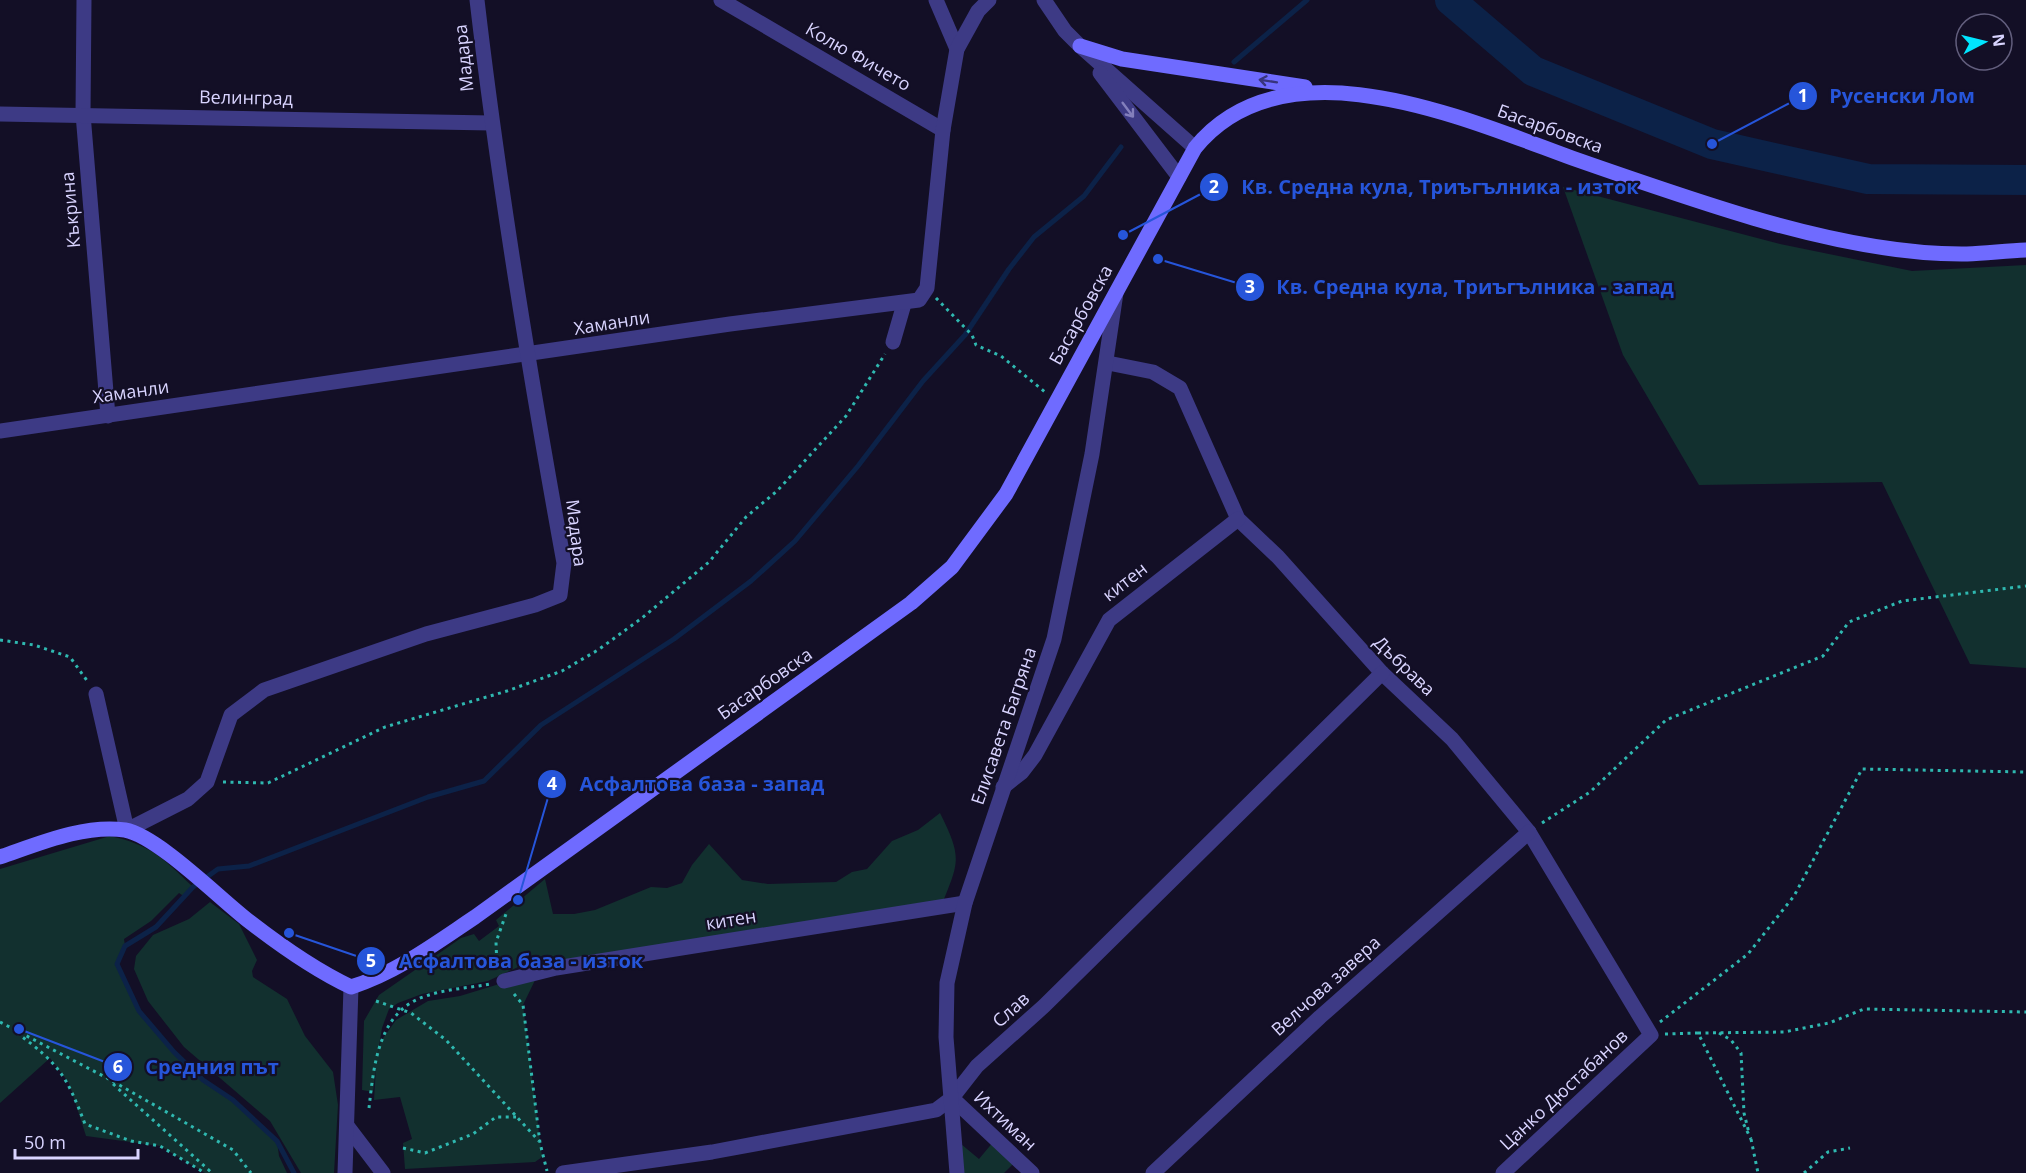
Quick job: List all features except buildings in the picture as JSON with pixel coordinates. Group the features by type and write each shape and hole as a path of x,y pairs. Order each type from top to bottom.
{"street":[{"name":"Къкрина","path":"84,0 83,114 108,416"},
{"name":"Мадара","path":"127,830 188,800 207,782 231,716 264,690 426,634 535,605 560,595 564,563 527,356 491,123 477,0"},
{"name":"Колю Фичето","path":"721,0 943,130"},
{"path":"936,0 957,49"},
{"path":"927,288 943,130 957,49 978,11 989,0"},
{"path":"1044,0 1065,31 1080,46 1195,148"},
{"path":"1080,46 1122,59 1347,94"},
{"path":"1080,46 1179,177"},
{"name":"Басарбовска","path":"351,987 367,982 418,954 475,917 911,603 952,567 1006,494 1195,148 1221,120 1262,102 1298,93 1347,94 1401,102 1466,120 1753,218 1828,237 1900,249 1966,254 2026,250"},
{"name":"Велинград","path":"0,114 491,123"},
{"name":"Хаманли","path":"0,430 527,356 730,324 904,304 919,300 927,288"},
{"name":"Елисавета Багряна","path":"957,1173 946,1037 947,983 965,903 1054,639 1107,363 1116,291"},
{"path":"893,342 904,304"},
{"name":"Дъбрава","path":"1107,363 1153,372 1180,388 1238,519 1278,557 1382,673 1452,739 1528,832 1649,1033"},
{"name":"китен","path":"1003,787 1030,764 1109,620 1238,519"},
{"name":"Слав","path":"563,1173 712,1152 936,1110 952,1098 977,1066 1044,1006 1382,673"},
{"path":"96,694 127,830"},
{"path":"0,857 51,840 86,832 127,830 157,846 251,923 326,975 351,987 345,1173"},
{"name":"Велчова завера","path":"1153,1173 1320,1017 1528,832"},
{"name":"китен","path":"504,981 556,968 965,903"},
{"name":"Цанко Дюстабанов","path":"1503,1173 1649,1033"},
{"name":"Ихтиман","path":"952,1098 1032,1173"},
{"path":"348,1127 383,1173"}],"path":[{"path":"927,288 972,334 976,345 1001,356 1056,401"},
{"path":"207,782 268,783 385,727 507,691 562,671 598,650 683,586 709,562 739,526 820,446 846,416 893,342"},
{"path":"1528,832 1590,792 1666,720 1823,656 1849,622 1902,601 2026,586"},
{"path":"0,640 34,645 70,657 96,694"},
{"path":"1649,1033 1748,954 1794,896 1862,769 2026,772"},
{"path":"508,912 496,942 496,962 504,981 523,1005 540,1143 547,1173"},
{"path":"369,1108 374,1065 384,1034 401,1010 426,996 504,981"},
{"path":"376,1001 411,1013 446,1040 540,1143"},
{"path":"1649,1033 1784,1032 1829,1023 1864,1009 2026,1012"},
{"path":"0,1022 107,1078 232,1150 251,1173"},
{"path":"10,1028 50,1058 69,1083 85,1124 131,1141 160,1146 205,1173"},
{"path":"1718,1032 1731,1040 1741,1053 1744,1113 1758,1173"},
{"path":"1698,1033 1751,1139"},
{"path":"107,1078 212,1173"},
{"path":"403,1148 425,1153 473,1134 496,1118 516,1117"},
{"path":"1804,1173 1828,1152 1850,1148"}],"green space":[{"path":"1563,187 1780,244 1912,271 2026,265 2026,668 1970,664 1882,482 1699,485 1623,355"},
{"path":"940,813 952,841 956,861 940,909 545,969 518,967 488,981 422,994 398,1003 389,1009 382,1028 378,1052 381,1041 396,1020 428,1001 460,996 539,972 523,1005 542,1157 535,1162 405,1169 403,1143 412,1139 400,1097 374,1100 376,1067 373,1092 362,1090 364,1021 379,995 461,938 474,934 479,941 499,926 496,920 545,879 553,914 574,914 595,910 651,887 667,888 682,883 692,865 709,844 742,880 768,884 836,882 852,872 867,869 892,841 918,830"},
{"path":"110,836 136,844 156,854 193,887 185,897 179,893 151,921 124,939 125,946 118,964 139,1011 174,1052 203,1080 233,1100 277,1141 279,1156 287,1173 205,1173 160,1146 86,1136 69,1083 50,1058 0,1103 0,869"},
{"path":"210,902 239,924 257,960 252,971 253,977 287,999 305,1036 333,1072 338,1105 334,1173 301,1173 270,1121 184,1047 148,1001 134,969 136,956 153,935 189,919"},
{"path":"994,1141 1016,1161 1004,1173 963,1173 961,1144 979,1159"}],"waterway":[{"path":"1234,62 1307,0"},
{"path":"1450,0 1533,71 1712,144 1868,179 2026,180"},
{"path":"294,1173 277,1141 233,1100 203,1080 174,1052 139,1011 117,964 125,946 156,927 193,887 218,869 249,866 428,797 484,781 541,725 674,639 751,581 795,541 858,466 923,381 965,335 1009,269 1034,237 1084,196 1121,147"}],"place":[{"name":"Русенски Лом","path":"1712,144"},
{"name":"Кв. Средна кула, Триъгълника - изток","path":"1123,235"},
{"name":"Кв. Средна кула, Триъгълника - запад","path":"1158,259"},
{"name":"Асфалтова база - запад","path":"518,900"},
{"name":"Асфалтова база - изток","path":"289,933"},
{"name":"Средния път","path":"19,1029"}]}
